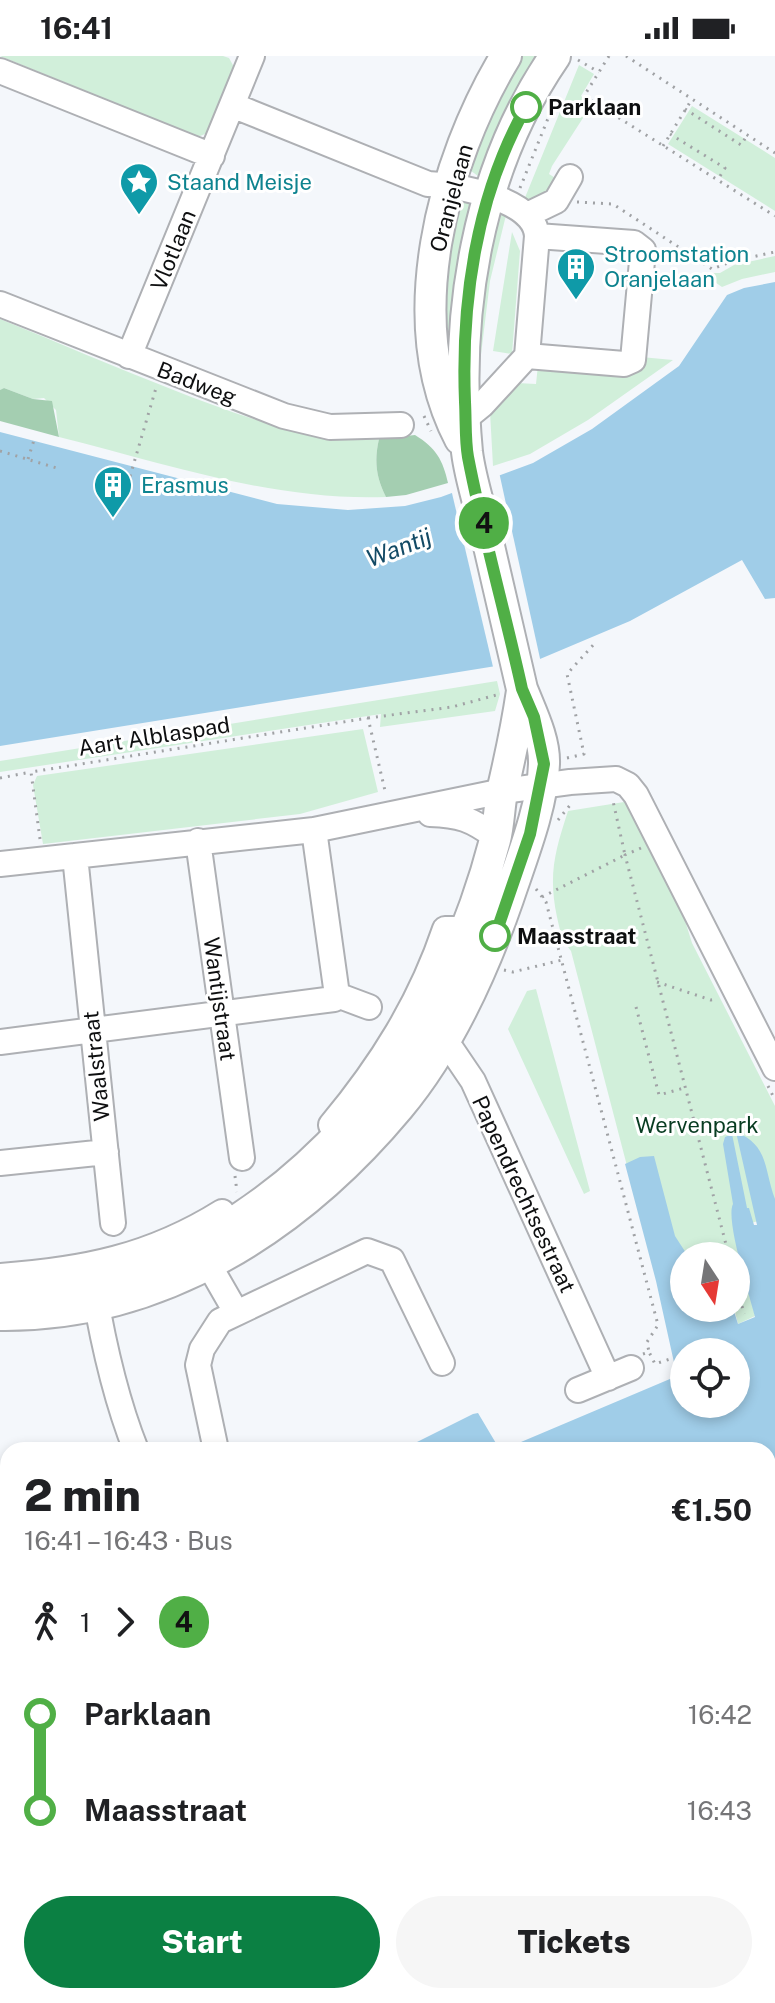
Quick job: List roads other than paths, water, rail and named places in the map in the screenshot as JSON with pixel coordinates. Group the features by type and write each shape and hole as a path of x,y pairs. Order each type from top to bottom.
{"main road":[{"name":"Oranjelaan","path":"467,454 443,399 429,321 439,226 480,102 506,56"},
{"name":"Oranjelaan","path":"467,454 464,345 467,296 477,239 517,213 518,121 569,57"},
{"path":"0,1315 26,1316 140,1293 209,1265 282,1220 339,1172 400,1106 430,1036 449,970 496,837 509,769 516,699 467,454"},
{"path":"0,1292 96,1302 130,1272 195,1245 297,1178 430,1036 485,961 551,769 534,717 516,699"},
{"path":"503,791 517,796 525,808 530,834"}],"street":[{"name":"Vlotlaan","path":"129,356 252,56"},
{"path":"0,71 212,156"},
{"path":"232,105 428,184 451,185 517,213 634,243 643,250 633,360 624,364 527,356"},
{"path":"517,213 556,201 570,177"},
{"path":"466,418 527,356 517,213"},
{"name":"Badweg","path":"0,304 284,416 330,427 401,425"},
{"path":"0,864 314,830 503,791 551,769 578,781 612,779 628,785 636,795 775,1068"},
{"path":"397,813 455,815 472,820 496,837"},
{"path":"314,830 337,995"},
{"name":"Wantijstraat","path":"198,841 242,1158"},
{"name":"Waalstraat","path":"75,856 113,1223"},
{"path":"0,1276 82,1267 145,1251 207,1222 284,1172 321,1136 376,1069 431,971 445,929 465,929"},
{"path":"337,995 369,1007"},
{"path":"0,1042 221,1015 334,999 337,995"},
{"name":"Papendrechtsestraat","path":"430,1036 452,1050 473,1081 608,1378"},
{"path":"0,1163 106,1152"},
{"path":"214,1442 198,1365 202,1349 220,1321 367,1251 392,1260 442,1363"},
{"path":"209,1265 236,1312"},
{"path":"96,1302 133,1442"},
{"path":"578,1390 631,1368"}],"water":[{"name":"Wantij","path":"775,282 775,598 765,599 742,560 630,621 540,659 0,746 0,432 277,504 348,510 405,506 441,497 533,463 592,429 679,366 727,295"},
{"path":"736,1132 747,1137 760,1151 775,1199 775,1442 521,1442 670,1379 670,1418 750,1418 750,1338 670,1338 670,1344 625,1164 640,1157 654,1156 679,1242 670,1242 670,1322 738,1324 750,1322 755,1317 750,1299 750,1242 736,1242 732,1225 733,1204 723,1144 725,1137 732,1134 754,1225 757,1225"},
{"path":"478,1413 495,1442 417,1442"}],"place":[{"name":"Parklaan","path":"526,107"},
{"name":"Staand Meisje","path":"139,216"},
{"name":"Stroomstation Oranjelaan","path":"576,301"},
{"name":"Erasmus","path":"113,519"},
{"name":"Maasstraat","path":"495,936"}],"park label":[{"name":"Wervenpark","path":"697,1125"}]}
